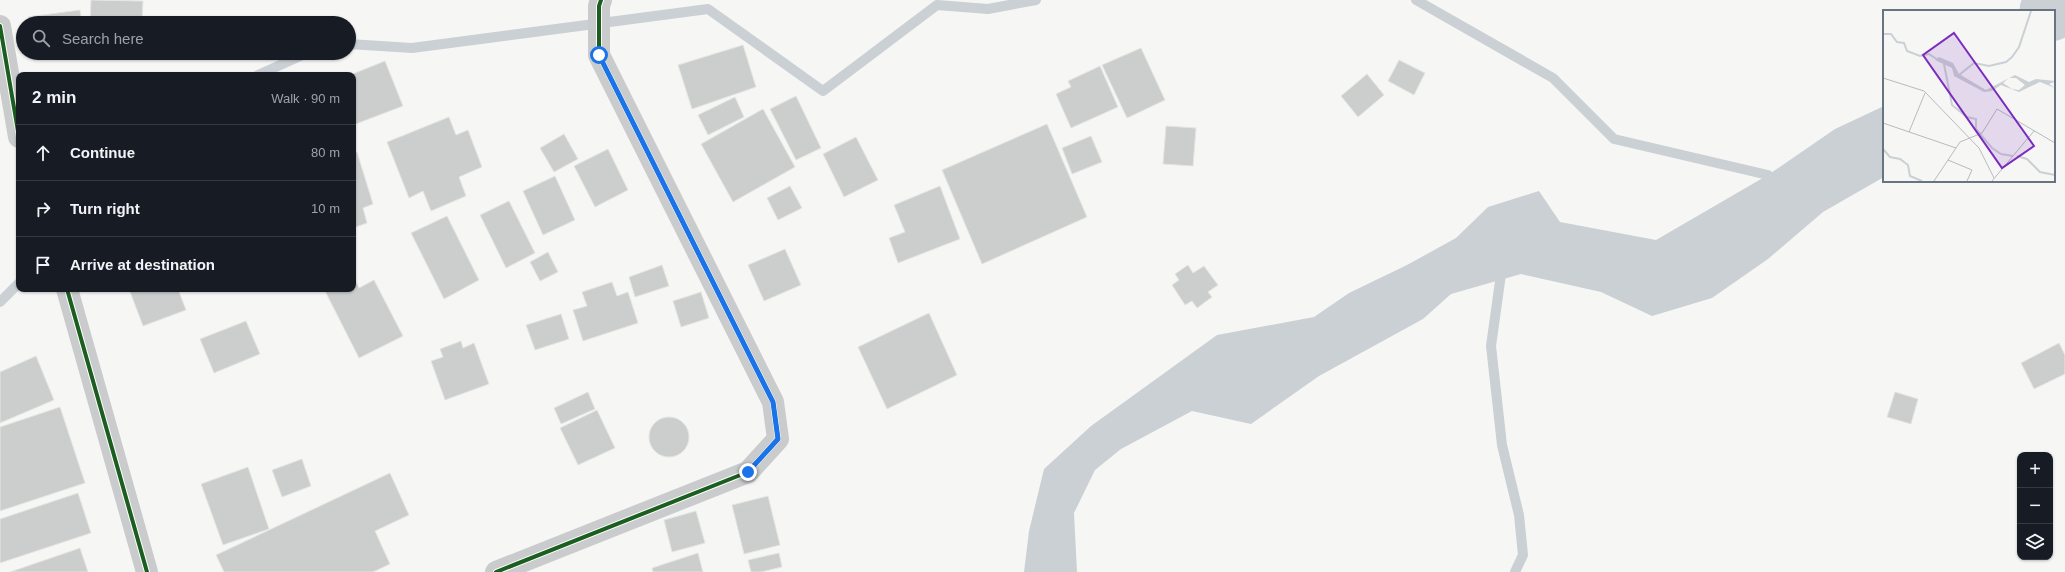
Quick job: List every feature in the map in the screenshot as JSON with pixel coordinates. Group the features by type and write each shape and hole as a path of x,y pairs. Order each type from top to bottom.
{"street":[{"path":"496,572 748,472 778,439 773,402 599,55 600,3"},
{"path":"0,26 16,119"},
{"path":"68,292 147,572"}],"shaded area":[{"path":"1883,106 1883,178 1823,212 1768,259 1712,298 1652,316 1601,292 1521,274 1451,294 1423,319 1319,376 1251,424 1192,411 1121,449 1095,470 1074,513 1077,572 1024,572 1029,531 1044,469 1091,426 1217,335 1314,317 1349,293 1407,265 1456,238 1488,207 1539,191 1560,222 1656,240 1768,175 1835,129"}],"building":[{"path":"91,0 143,1 142,16 90,16"},
{"path":"80,10 81,16 35,16"},
{"path":"743,45 756,87 692,109 678,65"},
{"path":"1141,48 1165,100 1127,118 1102,65"},
{"path":"1399,60 1425,73 1414,95 1388,81"},
{"path":"385,61 403,106 356,124 356,73"},
{"path":"1100,66 1118,107 1071,128 1056,94 1071,87 1068,81"},
{"path":"1367,74 1384,95 1358,117 1341,96"},
{"path":"796,96 821,148 796,160 770,109"},
{"path":"735,97 744,117 708,135 698,115"},
{"path":"763,109 795,167 733,202 701,144"},
{"path":"449,117 456,135 468,130 482,167 459,177 466,196 431,211 423,191 409,198 387,142"},
{"path":"1047,124 1087,217 982,264 942,170"},
{"path":"1166,126 1196,128 1193,166 1163,164"},
{"path":"564,134 578,159 554,172 540,148"},
{"path":"1091,136 1102,162 1072,174 1062,148"},
{"path":"856,137 878,180 844,197 823,154"},
{"path":"608,149 628,190 595,207 574,166"},
{"path":"356,152 373,204 363,208 367,223 356,227"},
{"path":"555,176 575,220 543,235 523,191"},
{"path":"790,186 802,208 778,220 767,198"},
{"path":"940,186 960,239 898,263 889,238 905,232 894,205"},
{"path":"509,201 535,253 506,268 480,215"},
{"path":"447,216 479,280 444,299 411,233"},
{"path":"785,249 801,285 764,301 748,265"},
{"path":"548,252 558,272 540,281 530,262"},
{"path":"662,265 669,286 635,297 629,277"},
{"path":"1188,265 1193,273 1204,266 1218,285 1208,292 1212,297 1197,308 1192,301 1185,305 1172,285 1179,280 1175,274"},
{"path":"374,280 403,336 359,358 326,292 356,292 356,282 359,288"},
{"path":"612,282 617,296 628,292 638,323 583,341 573,310 587,306 582,292"},
{"path":"130,292 179,292 186,310 143,326"},
{"path":"701,292 709,318 681,327 673,301"},
{"path":"929,313 957,375 887,409 858,347"},
{"path":"561,314 569,339 535,350 526,325"},
{"path":"246,321 260,354 214,373 200,339"},
{"path":"461,341 463,348 474,343 489,384 445,400 431,361 443,357 440,349"},
{"path":"2059,343 2065,355 2065,374 2034,389 2021,363"},
{"path":"36,356 54,400 0,423 0,372"},
{"path":"588,392 595,409 561,424 554,408"},
{"path":"1895,392 1918,399 1911,424 1887,417"},
{"path":"60,407 85,483 0,511 0,427"},
{"path":"597,410 615,448 578,465 560,428"},
{"path":"669,417 683,423 689,437 683,451 669,457 655,451 649,437 655,423"},
{"path":"302,459 311,486 282,497 272,470"},
{"path":"248,467 269,529 223,545 201,484"},
{"path":"390,473 409,515 375,531 390,564 373,572 224,572 216,555"},
{"path":"78,493 91,533 0,563 0,519"},
{"path":"768,496 780,545 744,554 732,505"},
{"path":"696,511 705,543 672,552 664,520"},
{"path":"80,548 88,572 10,572"},
{"path":"698,553 703,572 653,572 652,568"},
{"path":"779,553 782,567 761,572 751,572 748,560"}],"waterway":[{"path":"356,44 412,48 708,9 823,91 937,5 988,9 1036,0"},
{"path":"1416,0 1553,78 1614,139 1768,175"},
{"path":"2050,10 2055,0"},
{"path":"265,72 291,60"},
{"path":"1502,267 1491,346 1502,445 1519,515 1523,555 1515,572"},
{"path":"0,302 16,286"}],"cycle path":[{"path":"496,572 748,472 778,439 773,402 599,55 599,6 601,0"},
{"path":"0,26 16,119"},
{"path":"68,292 147,572"}],"route":[{"path":"599,55 773,402 778,439 748,472"}]}
